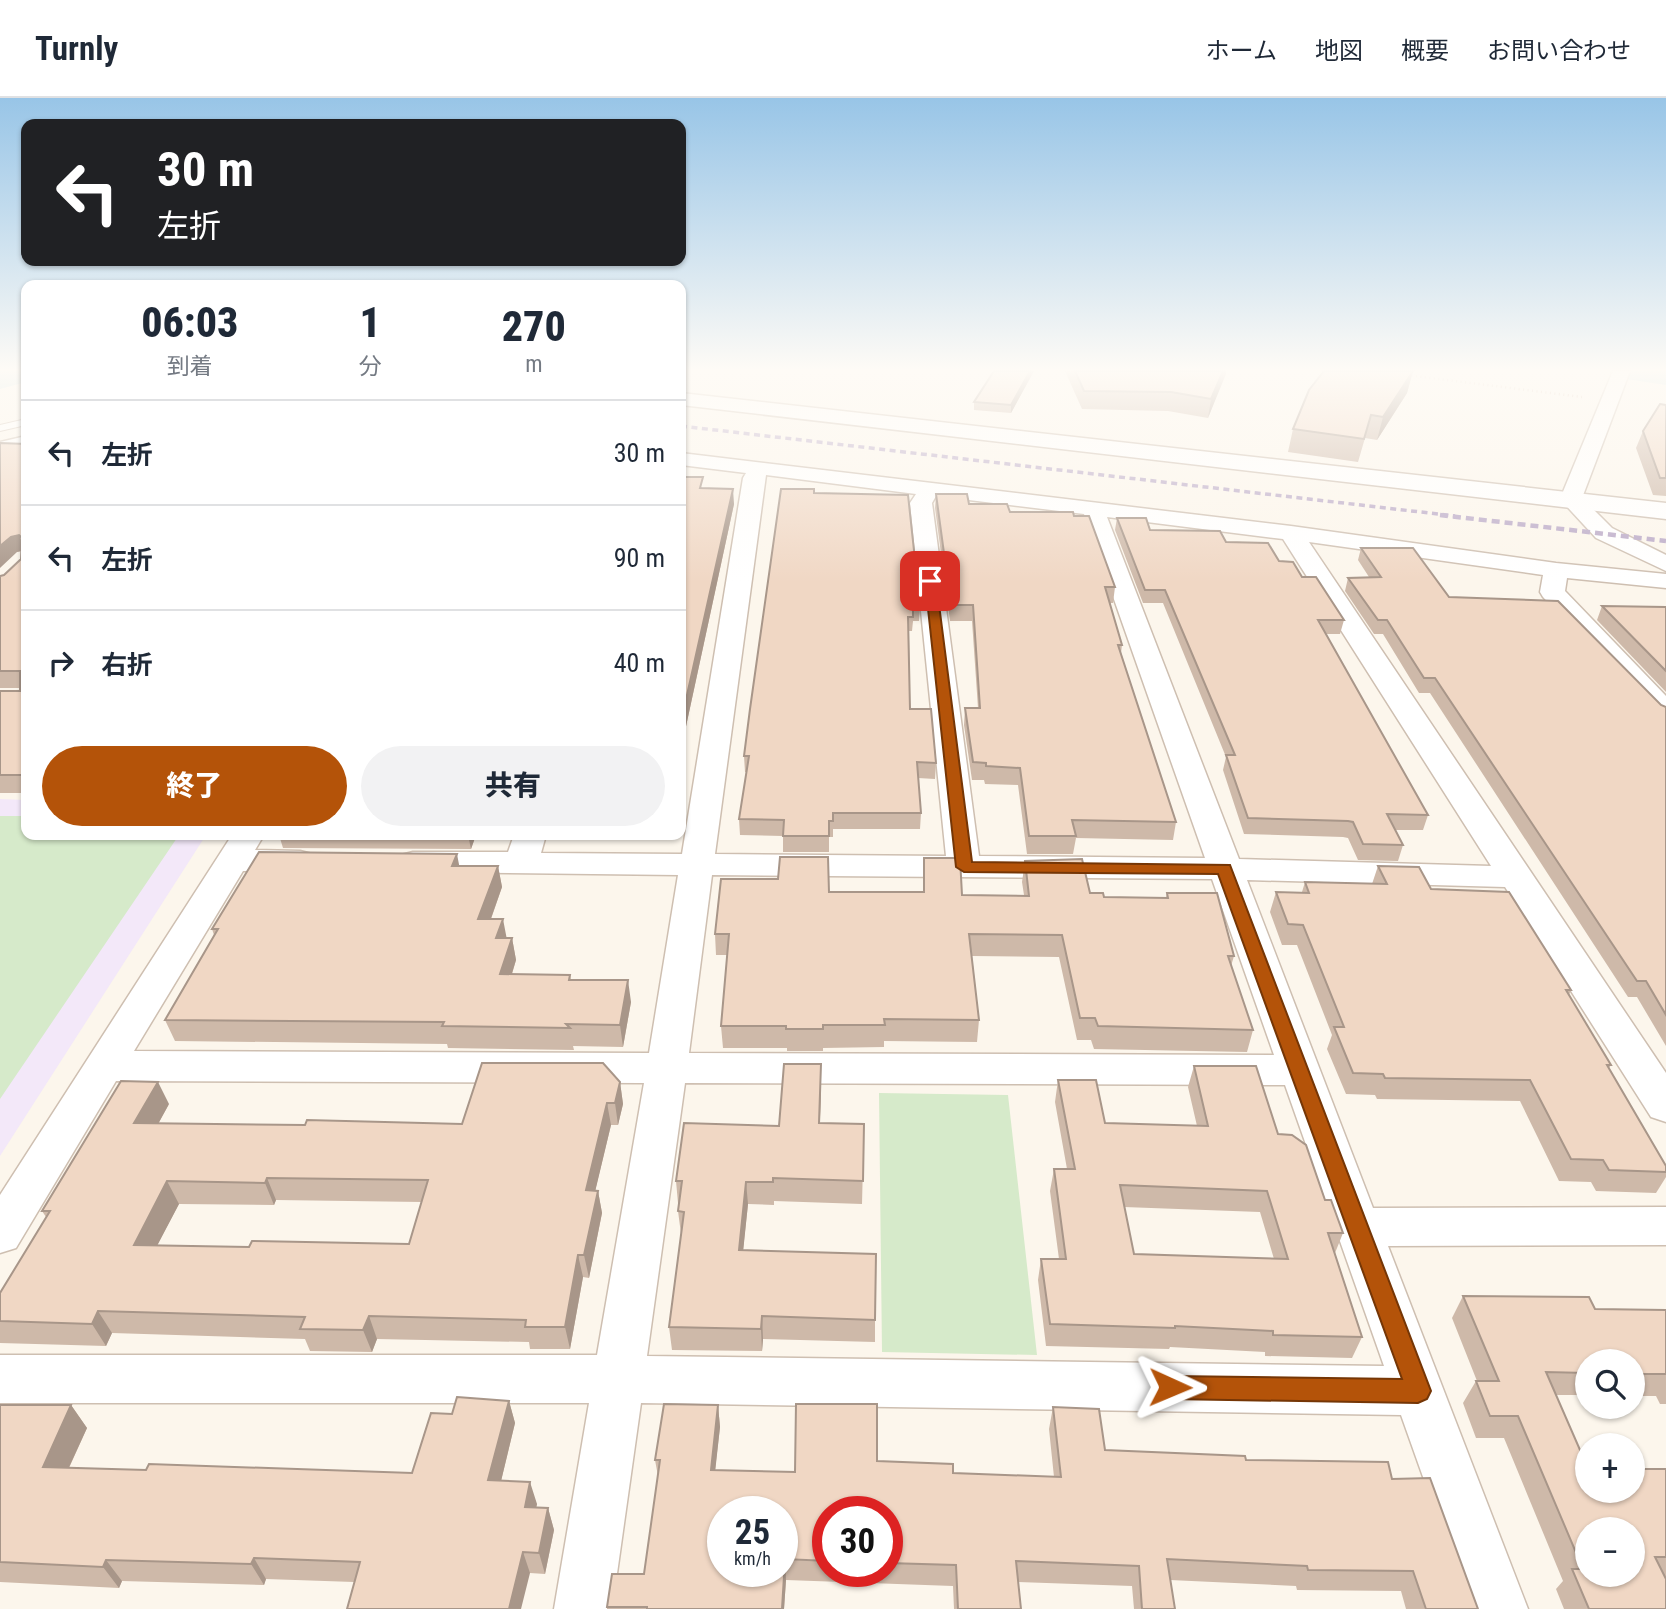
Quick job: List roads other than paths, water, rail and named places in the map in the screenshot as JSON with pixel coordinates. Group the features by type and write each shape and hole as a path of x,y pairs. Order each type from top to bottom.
{"street":[{"path":"1059,442 1666,511"},
{"path":"1571,499 1595,442"},
{"path":"0,446 21,443"},
{"path":"686,460 1291,533 1556,570 1666,581"},
{"path":"583,1609 667,1068 753,478 760,469"},
{"path":"929,490 921,503 964,867"},
{"path":"1571,499 1604,533 1666,564"},
{"path":"1093,510 1499,1609"},
{"path":"1291,533 1666,1106"},
{"path":"1556,570 1552,592 1666,712"},
{"path":"0,1234 240,847 329,861"},
{"path":"384,861 526,849 695,864 1225,869 1517,877"},
{"path":"102,1066 1299,1070"},
{"path":"1358,1227 1666,1226"},
{"path":"0,1379 620,1379 1418,1391"}],"railway":[{"path":"814,442 1455,516"},
{"path":"1440,515 1666,541"}]}
